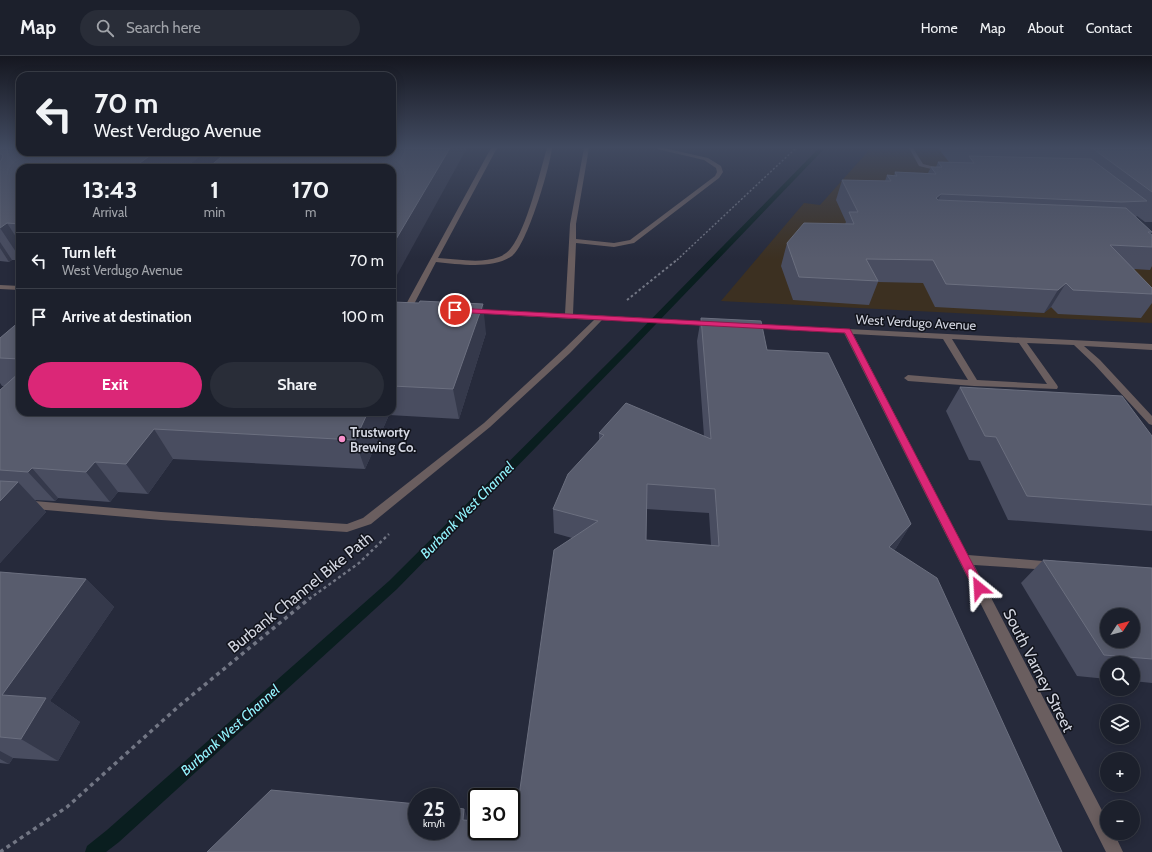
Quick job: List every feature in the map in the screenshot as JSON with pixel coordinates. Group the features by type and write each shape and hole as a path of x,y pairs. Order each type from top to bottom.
{"street":[{"path":"397,307 412,308 434,260 474,185"},
{"path":"434,260 485,262 505,256 515,250 538,185"},
{"path":"569,316 572,241 580,185"},
{"path":"572,241 614,245 632,242 706,185"},
{"path":"0,287 16,288"},
{"path":"463,310 720,324"},
{"path":"0,502 161,516 347,528 367,521 487,425 601,318"},
{"name":"West Verdugo Avenue","path":"736,325 1152,347"},
{"name":"South Varney Street","path":"847,331 1115,852"},
{"path":"946,336 974,383"},
{"path":"908,378 1054,387 1021,340"},
{"path":"1076,343 1097,362 1152,422"},
{"path":"965,560 1060,566"}],"path":[{"path":"626,301 678,259 757,185"},
{"name":"Burbank Channel Bike Path","path":"0,852 67,807 179,706 314,595 359,563 393,531"}],"shaded area":[{"path":"838,185 1064,185 1152,260 1152,323 721,301 804,203 820,205"}],"building":[{"path":"0,185 16,185 16,224 7,223 0,228"},
{"path":"396,185 428,185 396,239"},
{"path":"845,185 1126,185 1147,201 1121,202 941,194 936,198 938,200 1126,208 1152,232 1148,232 1152,235 1152,247 1110,245 1152,288 1152,294 1073,290 1066,283 1058,290 946,284 933,260 866,259 878,281 799,277 787,243 804,223 854,224 849,212 858,212"},
{"path":"1143,185 1152,185 1152,192"},
{"path":"420,301 483,304 453,389 396,386 396,302 419,303"},
{"path":"701,318 761,321 767,350 828,353 911,524 889,547 937,578 1062,852 207,852 271,790 408,803 408,840 460,840 460,808 464,809 463,820 468,820 468,840 520,840 520,789 554,550 598,521 553,509 568,474 604,435 599,433 626,403 711,439","holes":["647,484 715,489 719,546 646,540"]},
{"path":"16,324 16,359 0,358 0,338"},
{"path":"16,376 16,416 366,416 355,440 154,429 126,464 95,462 86,472 32,468 28,472 0,470 0,390"},
{"path":"960,387 1122,396 1152,436 1152,505 1027,496 996,437 985,436"},
{"path":"0,481 18,482 0,501"},
{"path":"1043,560 1152,568 1152,659 1140,658 1140,656 1104,655"},
{"path":"0,572 86,579 2,695 46,698 21,739 0,737"}],"waterway":[{"name":"Burbank West Channel","path":"93,852 113,836 393,585 629,347 786,185"}],"place":[{"name":"Trustworty Brewing Co.","path":"342,439"}],"route":[{"path":"455,310 847,331 979,588"}]}
